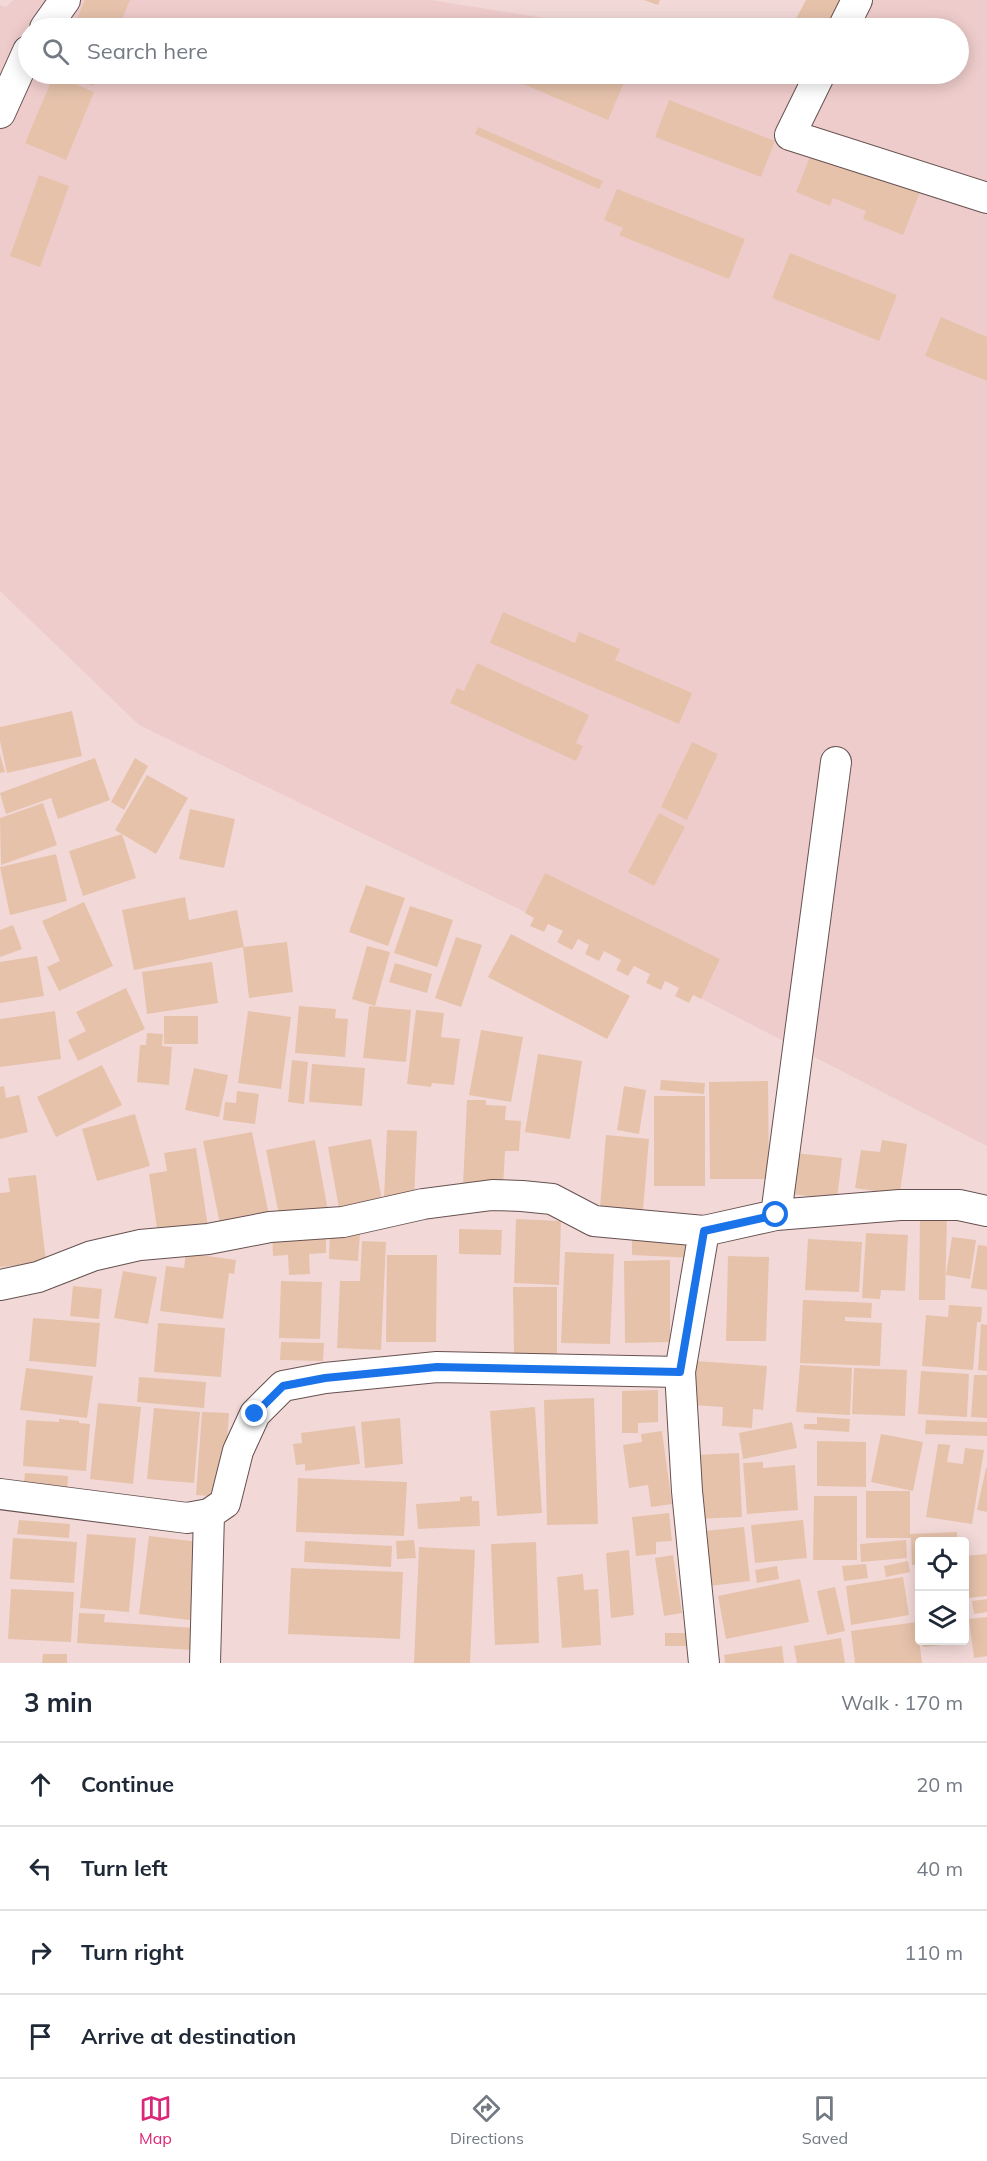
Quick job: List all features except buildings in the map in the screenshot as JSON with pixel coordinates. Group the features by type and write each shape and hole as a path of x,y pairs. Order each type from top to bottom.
{"street":[{"path":"52,18 65,0"},
{"path":"848,18 857,0"},
{"path":"0,113 18,73"},
{"path":"815,84 789,135 987,198"},
{"path":"776,1215 836,762"},
{"path":"0,1285 38,1277 92,1256 140,1245 208,1239 270,1227 342,1222 423,1204 492,1195 552,1199 594,1221 704,1231 776,1215 900,1205 959,1205 987,1211"},
{"path":"704,1231 680,1372 687,1491 704,1663"},
{"path":"0,1494 187,1518 209,1514 225,1503 238,1451 255,1414 283,1386 325,1378 437,1367 680,1372"},
{"path":"205,1663 209,1514"}],"shaded area":[{"path":"13,0 431,0 543,18 18,18 18,84 797,84 826,92 830,84 969,84 969,18 860,18 868,0 987,0 987,1146 663,979 139,725 0,591 0,5 6,7"}],"route":[{"path":"255,1414 283,1386 325,1378 437,1367 680,1372 704,1231 776,1215"}]}
